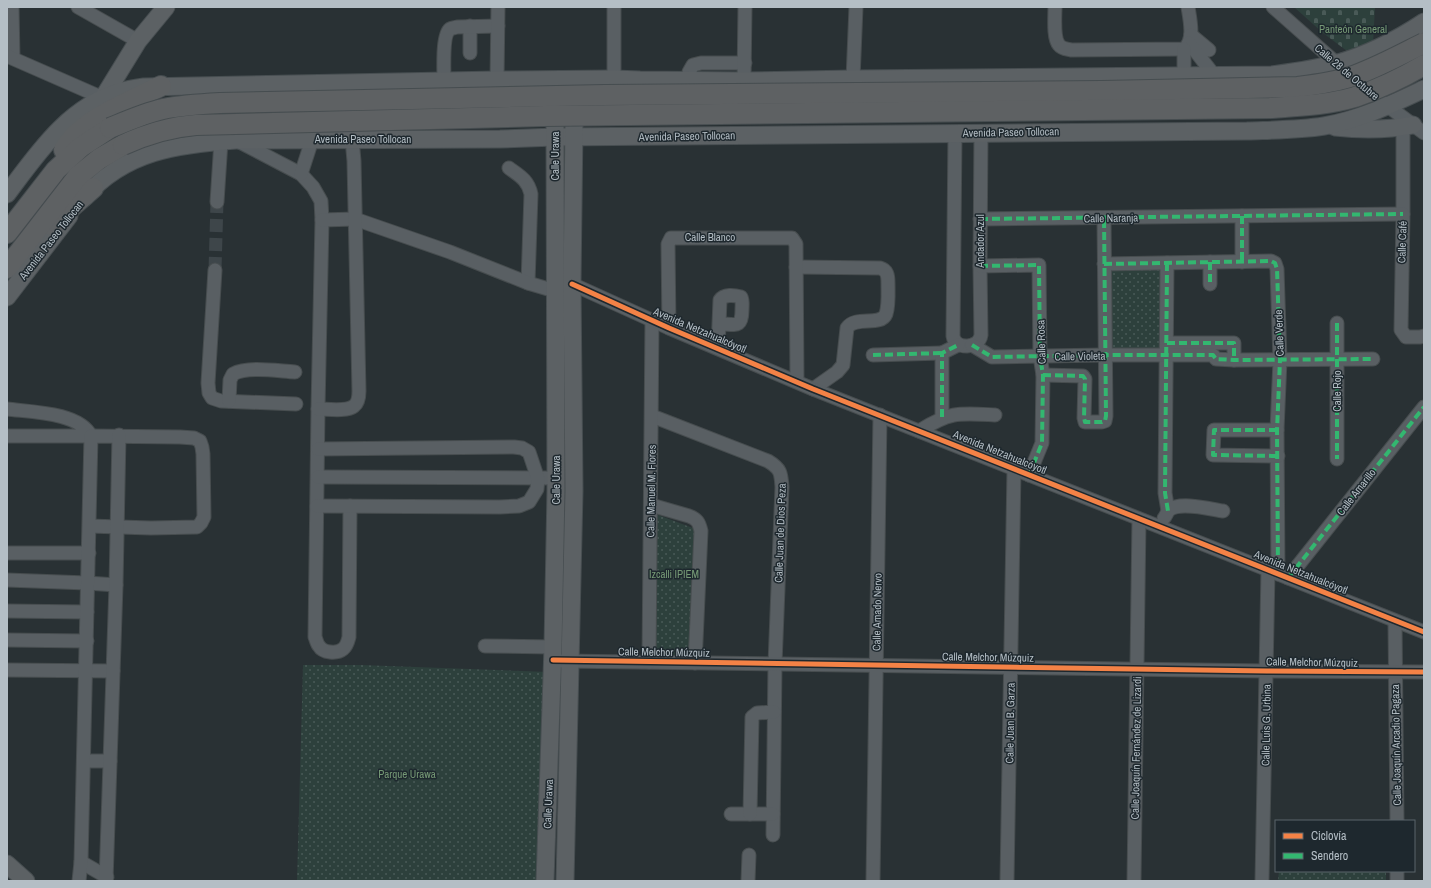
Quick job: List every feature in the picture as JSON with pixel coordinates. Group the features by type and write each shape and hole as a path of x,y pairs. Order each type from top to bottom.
{"highway":[{"path":"7,233 56,170 81,147 110,128 136,117 164,109 193,105 220,103 597,96 1102,91 1298,87 1328,83 1355,75 1424,43"},
{"name":"Avenida Paseo Tollocan","path":"12,262 78,176 98,159 123,145 152,133 181,126 544,116 1270,108 1320,104 1354,97 1383,87 1424,65"},
{"path":"56,170 62,153 69,141 86,126 161,86"},
{"path":"12,262 93,188"}],"main road":[{"path":"103,98 138,41 166,7"},
{"path":"7,194 39,152 57,132 77,114 103,98 119,92 144,86 444,80 614,79 744,81 853,78 1272,75 1336,64 1375,50 1423,22"},
{"path":"1423,22 1414,37 1412,52 1418,67 1424,75"},
{"path":"1233,76 1247,85 1252,91 1257,103 1258,114 1256,121 1247,131"},
{"name":"Calle Urawa","path":"545,881 553,654 556,484 555,79"},
{"name":"Calle Urawa","path":"565,881 574,484 572,284 574,137 573,79"},
{"path":"497,80 503,82 514,91 522,109 520,122 515,130 500,139"},
{"path":"640,80 628,91 624,98 622,114 626,129 630,135 641,137"},
{"path":"375,139 370,136 364,120 365,104 374,90 387,81"},
{"name":"Avenida Paseo Tollocan","path":"7,297 93,188 117,169 143,156 173,147 200,143 228,141 500,139 981,132 1247,131 1325,126 1388,106 1424,89"},
{"path":"1325,126 1353,129 1413,128"}],"street":[{"path":"12,7 10,57 103,98"},
{"path":"78,7 138,41"},
{"path":"497,80 498,7"},
{"path":"614,7 614,79"},
{"path":"744,81 745,7"},
{"path":"853,78 856,7"},
{"path":"1055,7 1056,38 1059,46 1064,49 1071,50 1188,42 1209,50"},
{"path":"1184,75 1188,42 1188,7"},
{"name":"Calle 28 de Octubre","path":"1273,7 1336,64 1413,128"},
{"path":"444,80 447,34 450,29 470,26 498,26"},
{"path":"470,26 470,54"},
{"path":"1188,42 1214,75"},
{"path":"689,81 689,72 693,65 701,63 745,63"},
{"name":"Calle Café","path":"1413,128 1403,214 1401,330 1406,337 1424,336"},
{"name":"Andador Azul","path":"972,345 978,342 981,335 981,132"},
{"path":"955,133 953,336 958,345"},
{"path":"300,174 312,140"},
{"path":"318,409 346,410 354,407 360,391 352,140"},
{"path":"217,202 228,141 300,174 313,187 321,201 322,220 315,637 319,646 324,651 335,652 342,650 347,645 349,637 350,506"},
{"path":"508,168 522,177 529,185 531,194 528,283"},
{"name":"Calle Naranja","path":"980,219 1403,214"},
{"path":"1242,216 1242,262"},
{"path":"1043,375 1084,376 1085,422 1105,421 1104,218"},
{"path":"322,220 355,220 450,252 528,283 555,291"},
{"name":"Calle Blanco","path":"669,328 668,244 671,238 792,238 796,244 796,267"},
{"name":"Calle Verde","path":"1104,264 1271,261 1275,263 1277,269 1280,360 1277,430 1278,574"},
{"path":"1210,262 1210,284"},
{"path":"1160,527 1168,510 1165,493 1167,263"},
{"name":"Calle Rosa","path":"980,266 1039,265 1040,356 1043,375 1042,443 1029,475"},
{"path":"797,381 796,267 885,269 888,278 886,314 883,318 877,320 849,324 847,328 842,365 837,372 813,389"},
{"path":"215,270 208,383 209,393 212,398 221,401 296,404"},
{"name":"Avenida Netzahualcóyotl","path":"572,284 669,328 813,389 1424,632"},
{"name":"Calle Manuel M. Flores","path":"649,662 652,320"},
{"name":"Calle Rojo","path":"1337,323 1337,459"},
{"path":"718,348 719,324"},
{"path":"873,355 942,353 958,345 972,345"},
{"name":"Calle Violeta","path":"972,345 992,357 1105,355 1166,349 1213,355 1216,359 1280,360"},
{"path":"942,353 942,417"},
{"path":"1280,360 1373,359"},
{"path":"229,401 230,380 233,374 238,371 295,372"},
{"name":"Calle Amarillo","path":"1278,574 1424,406"},
{"path":"7,409 58,415 85,427 91,436 84,760 81,862 79,881"},
{"path":"919,431 942,417 954,414 964,413 995,415"},
{"name":"Calle Amado Nervo","path":"873,881 880,415"},
{"name":"Calle Juan de Dios Peza","path":"652,416 768,461 776,466 780,472 782,487 775,664 773,836"},
{"path":"1277,430 1214,430 1213,455 1278,456"},
{"path":"106,879 116,585 119,435"},
{"path":"7,436 119,435 194,438 200,441 203,454 204,517 202,523 197,527 117,528 90,526"},
{"path":"316,506 520,506 529,502 538,484 529,452 522,448 318,449"},
{"name":"Calle Juan B. Garza","path":"1007,881 1014,469"},
{"path":"318,477 574,484"},
{"path":"651,505 695,518 699,522 701,530 695,663"},
{"path":"1168,510 1184,505 1223,511"},
{"name":"Calle Joaquín Fernández de Lizardi","path":"1134,881 1139,519"},
{"path":"7,553 89,553"},
{"name":"Calle Luis G. Urbina","path":"1262,881 1267,671 1278,574"},
{"path":"7,580 116,585"},
{"path":"7,611 87,612"},
{"name":"Calle Joaquín Arcadio Pagaza","path":"1395,621 1397,820"},
{"path":"7,640 86,642"},
{"name":"Calle Melchor Múzquiz","path":"485,646 553,654 570,661 1424,672"},
{"path":"7,670 113,670"},
{"path":"750,814 752,717 757,713 774,712"},
{"path":"84,760 110,761"},
{"path":"731,814 773,814"},
{"path":"748,881 749,855"},
{"path":"81,862 106,879"}],"green space":[{"name":"Panteón General","path":"1294,7 1375,7 1373,44 1351,54 1323,33"},
{"path":"1111,269 1161,269 1161,351 1110,351"},
{"name":"Izcalli IPIEM","path":"650,512 701,531 695,663 649,662"},
{"name":"Parque Urawa","path":"303,665 361,665 548,672 543,881 297,881"},
{"path":"1279,872 1386,872 1386,881 1278,881"}],"tunnel":[{"path":"215,270 217,202"}],"marked path":[{"path":"980,219 1403,214"},
{"path":"1242,216 1242,262"},
{"path":"1043,375 1083,376 1085,379 1085,422 1105,421 1104,218"},
{"path":"1104,264 1271,261 1275,263 1277,269 1280,360 1277,430 1278,574"},
{"path":"1210,262 1210,284"},
{"path":"1167,263 1165,493 1168,511"},
{"path":"980,266 1039,265 1040,356 1043,375 1042,443 1029,475"},
{"path":"1337,323 1337,459"},
{"path":"1167,343 1234,343 1234,360"},
{"path":"942,417 942,353 958,345"},
{"path":"972,345 992,357 1213,355 1216,359 1234,360 1373,359"},
{"path":"873,355 942,353"},
{"path":"1288,578 1424,407"},
{"path":"1277,430 1214,430 1213,455 1278,456"}],"cycle path":[{"path":"572,284 669,328 813,389 1424,632"},
{"path":"553,660 1424,672"}]}
